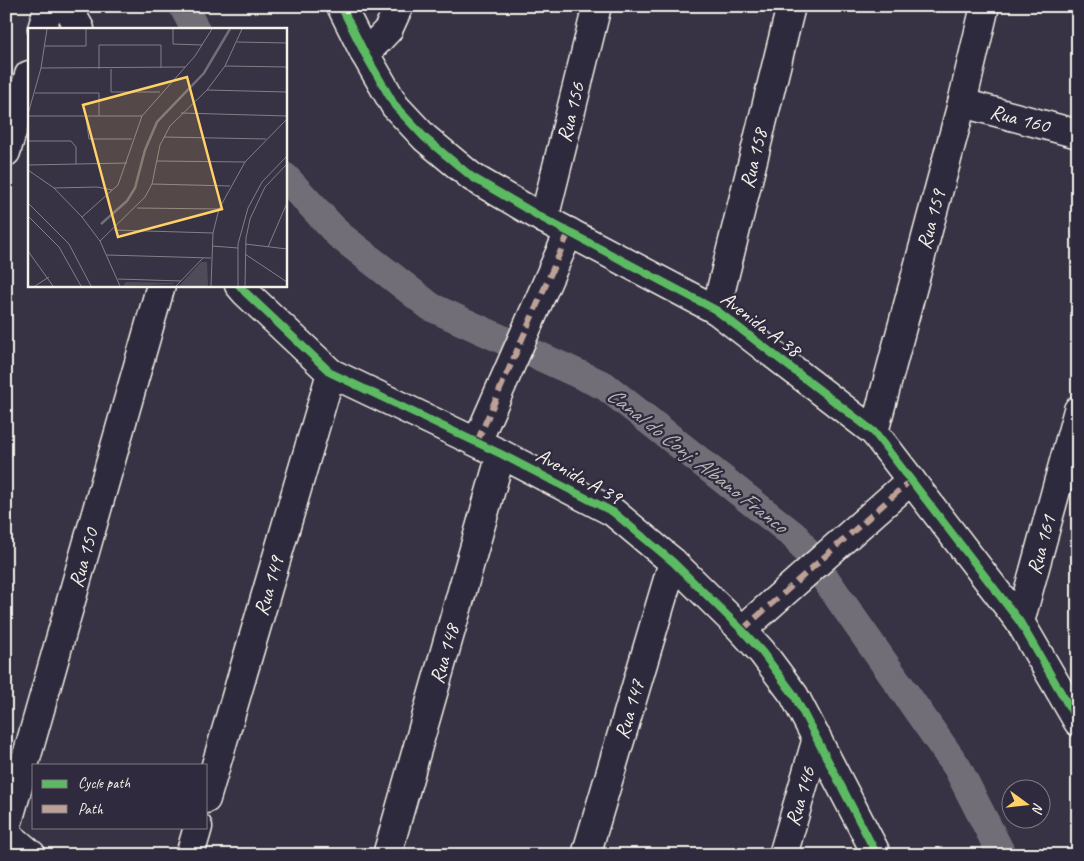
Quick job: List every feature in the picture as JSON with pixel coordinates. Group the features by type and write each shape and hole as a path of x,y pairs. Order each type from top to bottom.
{"street":[{"path":"42,28 49,6"},
{"path":"67,6 79,28"},
{"name":"Avenida A 38","path":"341,6 365,54 395,106 425,138 472,177 544,219 716,310 874,432 1020,622 1078,722"},
{"path":"365,54 388,30 399,6"},
{"name":"Rua 156","path":"544,219 597,6"},
{"name":"Rua 158","path":"716,310 791,6"},
{"name":"Rua 159","path":"874,432 962,103 985,6"},
{"path":"6,152 28,78"},
{"name":"Rua 160","path":"962,103 1078,134"},
{"path":"477,442 569,232"},
{"name":"Rua 150","path":"6,828 160,286"},
{"name":"Avenida A 39","path":"240,286 331,372 477,442 613,512 673,562 742,630 762,652 794,695 877,855"},
{"name":"Rua 149","path":"208,792 331,372"},
{"name":"Rua 161","path":"1020,622 1078,410"},
{"name":"Rua 148","path":"387,855 501,454"},
{"path":"742,630 911,480"},
{"name":"Rua 147","path":"586,855 673,562"},
{"name":"Rua 146","path":"783,855 817,738"},
{"path":"190,855 198,828"},
{"path":"6,833 32,855"}],"waterway":[{"name":"Canal do Conj. Albano Franco","path":"183,6 194,28"},
{"name":"Canal do Conj. Albano Franco","path":"286,178 339,235 431,307 605,386 796,537 957,767 1002,855"}],"marked path":[{"path":"477,442 569,232"},
{"path":"742,630 911,480"}],"cycle path":[{"path":"341,6 365,54 395,106 425,138 472,177 544,219 716,310 874,432 1020,622 1078,722"},
{"path":"240,286 331,373 501,454 613,512 673,562 742,630 762,652 794,695 877,855"}]}
